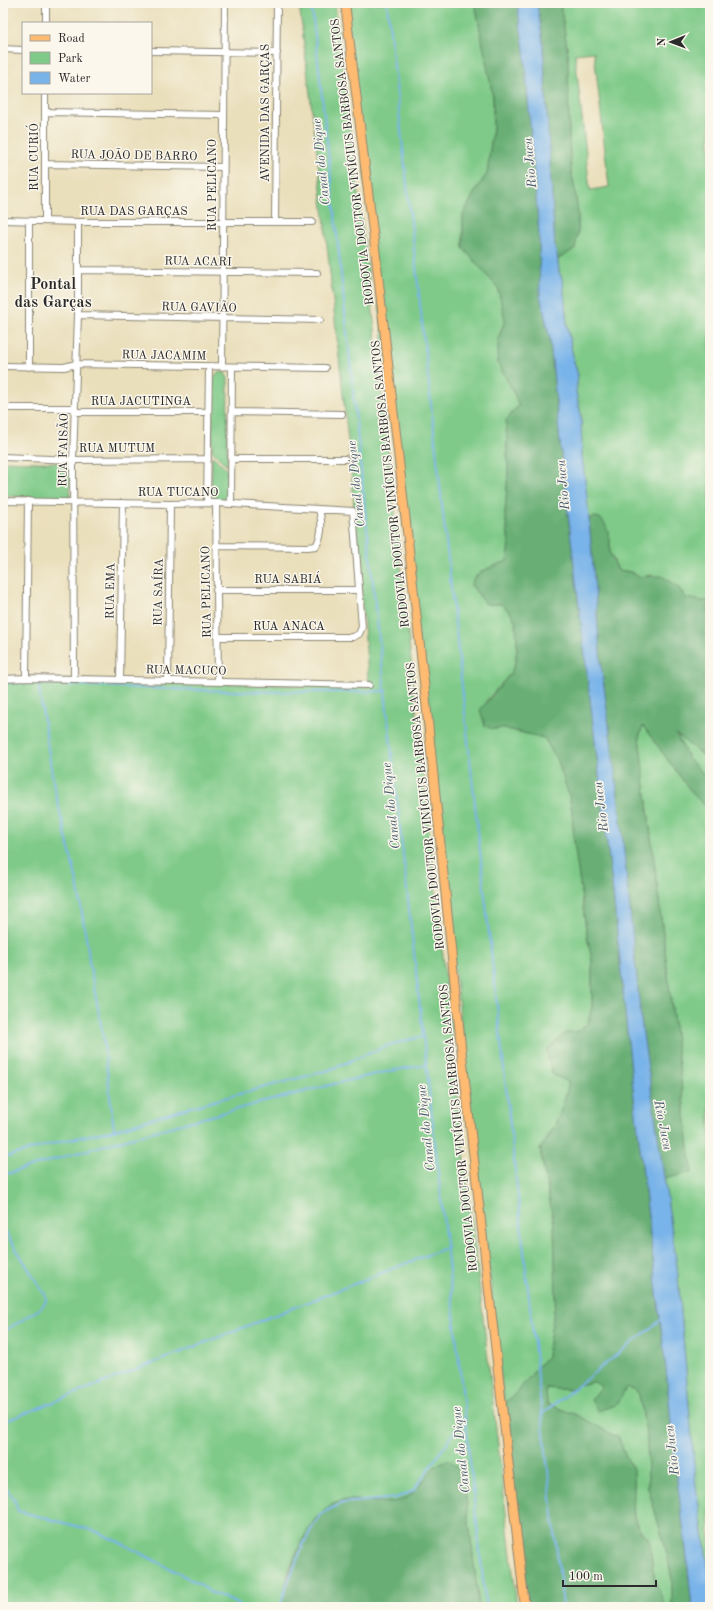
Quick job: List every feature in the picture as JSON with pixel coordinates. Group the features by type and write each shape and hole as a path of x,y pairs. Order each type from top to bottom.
{"main road":[{"name":"RODOVIA DOUTOR VINÍCIUS BARBOSA SANTOS","path":"345,3 375,248 424,682 463,1062 525,1607"}],"street":[{"path":"46,3 46,22"},
{"name":"RUA PELICANO","path":"222,367 225,3"},
{"name":"AVENIDA DAS GARÇAS","path":"275,222 277,3"},
{"path":"3,49 22,50"},
{"path":"152,51 277,53"},
{"name":"RUA CURIÓ","path":"45,94 45,221"},
{"path":"46,112 223,115"},
{"name":"RUA JOÃO DE BARRO","path":"45,164 223,167"},
{"name":"RUA DAS GARÇAS","path":"3,220 222,223 312,222"},
{"path":"29,221 29,367"},
{"name":"RUA FAISÃO","path":"74,679 73,460 78,315 78,222"},
{"name":"RUA ACARI","path":"78,270 317,273"},
{"name":"RUA GAVIÃO","path":"78,315 320,320"},
{"name":"RUA JACAMIM","path":"3,366 64,367 76,364 325,368"},
{"path":"207,503 209,367"},
{"path":"231,504 232,367"},
{"name":"RUA JACUTINGA","path":"3,408 208,412"},
{"path":"232,412 342,414"},
{"name":"RUA MUTUM","path":"3,457 73,460 208,459"},
{"path":"232,459 345,459"},
{"name":"RUA TUCANO","path":"3,501 170,504 216,503 353,511 359,590"},
{"path":"26,678 28,501"},
{"name":"RUA EMA","path":"120,680 123,503"},
{"name":"RUA PELICANO","path":"216,503 218,681"},
{"name":"RUA SAÍRA","path":"168,681 170,504"},
{"path":"216,546 316,546 319,540 322,523 320,509"},
{"name":"RUA SABIÁ","path":"216,590 359,590"},
{"name":"RUA ANACA","path":"217,637 353,637 359,634 362,627 359,590"},
{"name":"RUA MACUCO","path":"3,679 26,678 218,681 369,685"}],"green space":[{"path":"299,3 335,3 378,354 469,1197 517,1607 479,1607 463,1472 425,1479 413,1493 400,1501 382,1503 352,1501 333,1504 326,1508 306,1533 296,1554 289,1571 281,1607 3,1607 3,678 369,687 351,469 318,161"},
{"path":"345,3 475,3 493,97 493,127 487,174 477,188 463,215 463,247 498,288 505,320 498,340 519,406 506,421 508,472 505,514 509,543 507,562 491,567 476,576 471,585 486,604 501,604 511,613 516,623 517,648 515,664 510,674 486,701 493,729 503,728 544,738 558,761 572,811 574,841 587,936 592,960 592,1007 588,1024 579,1031 565,1033 569,1071 568,1091 559,1118 540,1150 554,1224 556,1297 547,1356 517,1392 504,1404"},
{"path":"475,3 517,3 524,50 539,234 540,295 550,340 562,463 613,893 632,1080 692,1607 672,1607 672,1580 667,1553 648,1487 647,1436 639,1395 636,1390 628,1387 624,1391 618,1404 598,1411 591,1400 602,1386 594,1382 579,1385 572,1390 546,1388 547,1404 577,1415 619,1438 625,1455 634,1472 634,1519 642,1533 650,1539 654,1572 664,1607 528,1607 504,1404 517,1392 547,1356 556,1297 554,1224 540,1149 546,1141 558,1117 569,1082 553,1075 548,1060 547,1050 565,1033 579,1031 588,1023 592,1007 592,960 587,936 574,841 572,811 558,761 544,738 503,728 493,729 485,726 480,710 510,674 515,664 517,648 516,623 511,613 501,604 486,604 471,585 476,576 491,567 507,561 509,543 505,514 508,472 506,421 519,406 513,391 498,364 498,340 505,320 498,288 463,248 463,215 477,188 487,174 493,127 493,97"},
{"path":"537,3 560,3 568,54 569,138 571,170 578,214 578,231 575,249 558,259 555,249 543,43"},
{"path":"560,3 710,3 710,601 686,598 678,587 652,575 639,577 631,572 618,570 610,553 610,540 594,517 589,519 582,456 581,415 576,392 578,375 567,325 562,278 559,272 558,259 562,257 578,231 578,214 571,170 569,138 568,54","holes":["594,52 609,187 590,190 575,54"]},
{"path":"217,373 225,373 228,378 227,466 212,451 213,379"},
{"path":"212,455 227,470 227,494 221,500 216,501 211,495"},
{"path":"3,461 71,463 70,498 3,496"},
{"path":"594,517 600,518 605,524 610,540 610,553 618,570 631,572 639,577 662,576 678,587 686,598 710,601 710,761 676,734 688,758 710,781 710,811 693,794 643,726 639,737 692,1172 664,1179 641,1020 620,812 601,663 589,519"},
{"path":"643,726 693,794 710,811 710,1579 696,1486 677,1266 664,1179 692,1172 639,737"},
{"path":"676,733 710,761 710,781 688,758"},
{"path":"594,1382 603,1386 591,1400 617,1404 628,1387 636,1390 639,1395 647,1436 648,1487 667,1553 672,1580 672,1607 664,1607 654,1572 650,1539 638,1526 635,1518 634,1472 625,1455 619,1438 547,1404 546,1388 572,1390 579,1385"},
{"path":"449,1459 463,1472 479,1607 281,1607 294,1560 301,1543 310,1527 320,1514 332,1504 347,1500 393,1502 400,1500 412,1494 434,1467"}],"water":[{"name":"Rio Jucu","path":"517,3 537,3 543,43 555,249 559,272 563,281 567,325 578,375 576,392 581,415 582,456 587,496 601,663 620,812 641,1020 677,1266 696,1486 710,1579 710,1607 692,1607 674,1458 667,1378 632,1080 613,893 562,463 550,340 540,295 539,234 524,50"}],"waterway":[{"name":"Canal do Dique","path":"311,3 336,220 373,584 486,1607"},
{"path":"387,3 563,1607"},
{"path":"3,682 242,691 386,691"},
{"path":"38,683 54,787 77,882 89,961 103,1035 114,1130"},
{"path":"3,1158 62,1141 110,1131 191,1107 329,1070 389,1045 424,1036"},
{"path":"3,1175 201,1118 367,1076 427,1065"},
{"path":"3,1228 45,1295 46,1301 41,1308 3,1332"},
{"path":"3,1422 448,1247"},
{"path":"542,1414 662,1319"},
{"path":"280,1607 286,1587 303,1545 320,1516 328,1510 343,1503 396,1498 413,1491 465,1417"},
{"path":"3,1484 14,1499 18,1511 95,1531 199,1584 210,1592 245,1607"}],"district":[{"name":"Pontal das Garças","path":"53,292"}]}
